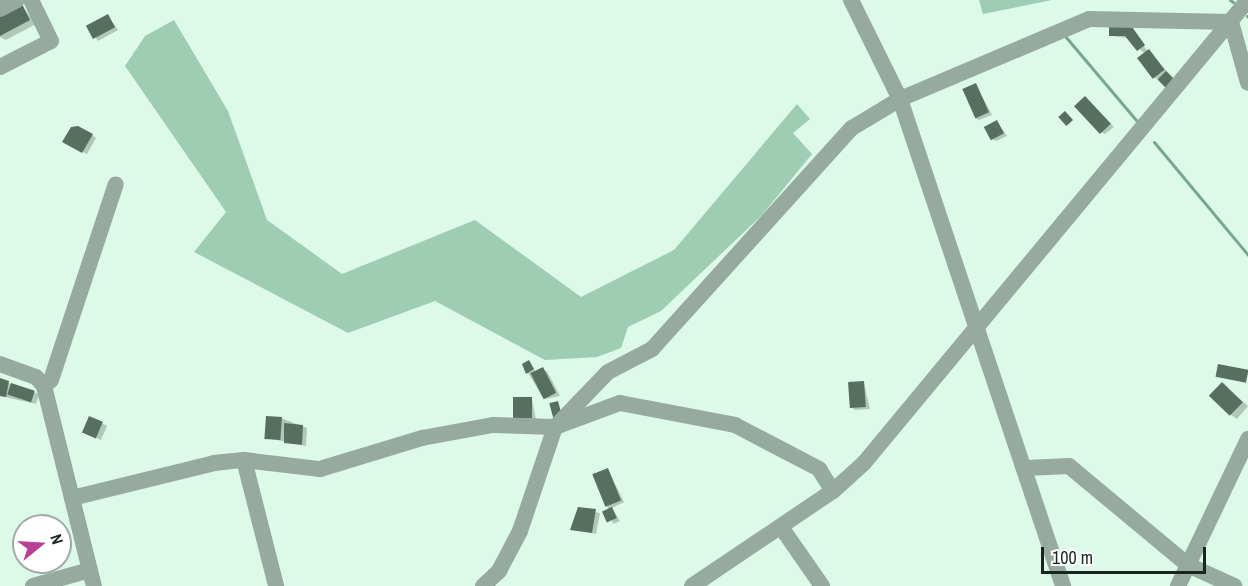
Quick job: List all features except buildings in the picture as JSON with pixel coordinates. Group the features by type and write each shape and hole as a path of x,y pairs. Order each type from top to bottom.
{"street":[{"path":"0,9 17,0"},
{"path":"0,67 51,41 31,0"},
{"path":"851,0 900,99 1063,586"},
{"path":"692,586 833,491 864,463 1248,0"},
{"path":"483,586 499,571 520,531 555,427 608,372 652,349 852,128 900,99 1089,19 1231,22"},
{"path":"1231,22 1248,83"},
{"path":"44,386 51,380 116,184"},
{"path":"0,363 36,377 44,386 92,578 33,586"},
{"path":"72,498 244,460 320,469 422,438 493,425 555,427 620,402 735,425 819,469 833,491"},
{"path":"1178,586 1248,439"},
{"path":"244,460 276,586"},
{"path":"1025,468 1069,466 1188,565 1234,586"},
{"path":"781,527 822,586"}],"green space":[{"path":"979,0 1052,0 983,14"},
{"path":"174,20 228,111 267,220 342,274 475,220 581,297 674,250 797,104 810,119 793,133 812,154 762,215 661,311 628,327 621,348 597,357 545,360 435,301 348,333 194,252 226,212 125,66 145,36"}],"waterway":[{"path":"1065,36 1136,120"},
{"path":"1154,142 1248,255"}]}
